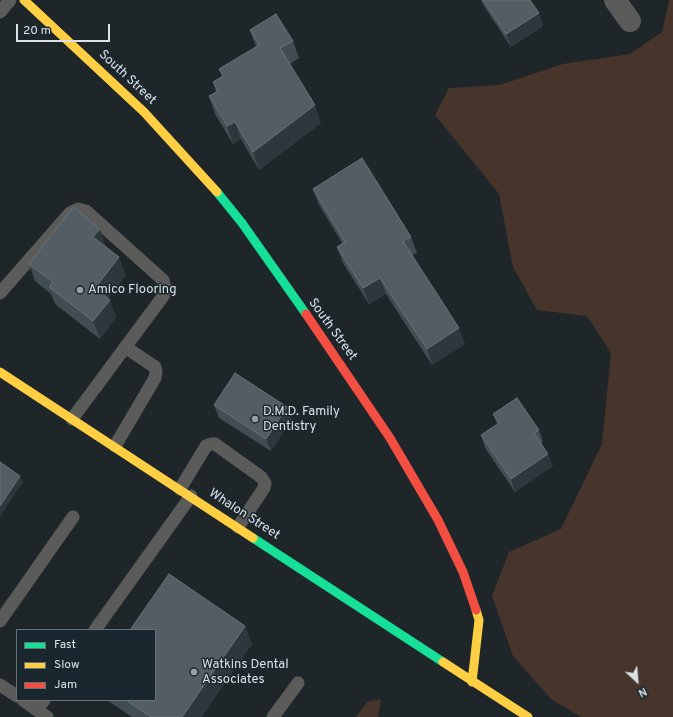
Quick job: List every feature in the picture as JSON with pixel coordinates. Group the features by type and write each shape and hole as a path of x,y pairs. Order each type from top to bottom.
{"street":[{"name":"South Street","path":"24,0 144,112 204,177 242,223 368,404 393,443 438,520 463,572 479,620 472,682"},
{"path":"615,0 630,21"},
{"name":"Whalon Street","path":"0,372 115,446 472,682"},
{"path":"472,682 528,717"}],"lane":[{"path":"0,12 10,0"},
{"path":"0,293 70,213 78,209 86,211 163,280 165,287 164,295 72,419"},
{"path":"115,446 155,378 156,371 155,367 125,347"},
{"path":"180,489 206,446 215,444 262,478 265,483 264,488 238,527"},
{"path":"96,629 191,496"},
{"path":"0,621 74,517"},
{"path":"273,717 298,683"},
{"path":"0,685 16,695"},
{"path":"25,701 42,709"}],"shaded area":[{"path":"669,0 673,0 673,717 581,717 551,699 513,656 492,596 509,552 561,529 602,444 611,353 587,316 537,310 513,267 499,194 435,115 449,88 500,85 563,64 630,54 662,32"},
{"path":"381,699 378,717 356,717 367,702"}],"building":[{"path":"483,0 530,0 539,13 506,34"},
{"path":"276,14 293,41 280,48 315,105 253,152 235,122 227,126 209,96 218,91 213,82 223,76 219,69 259,45 250,30"},
{"path":"362,158 411,237 403,241 459,328 427,349 380,278 363,288 337,247 345,242 313,189"},
{"name":"Amico Flooring","path":"73,207 100,229 93,237 119,257 95,288 110,300 93,321 49,287 53,282 29,264"},
{"name":"D.M.D. Family Dentistry","path":"235,373 287,407 266,439 214,405"},
{"path":"517,398 539,430 534,433 548,454 511,479 481,435 499,423 493,414"},
{"path":"0,462 20,476 0,506"},
{"name":"Watkins Dental Associates","path":"169,574 245,626 182,717 151,717 127,701 156,701 156,629 131,629"}],"traffic: fast":[{"path":"217,192 242,223 306,314"},
{"path":"253,538 443,662"}],"traffic: slow":[{"path":"24,0 144,112 217,192"},
{"path":"0,372 253,538"},
{"path":"472,682 479,620 476,610"},
{"path":"443,662 528,717"}],"traffic: jam":[{"path":"306,314 390,438 438,520 463,572 476,610"}],"place":[{"name":"Amico Flooring","path":"80,290"},
{"name":"D.M.D. Family Dentistry","path":"255,419"},
{"name":"Watkins Dental Associates","path":"194,672"}]}
